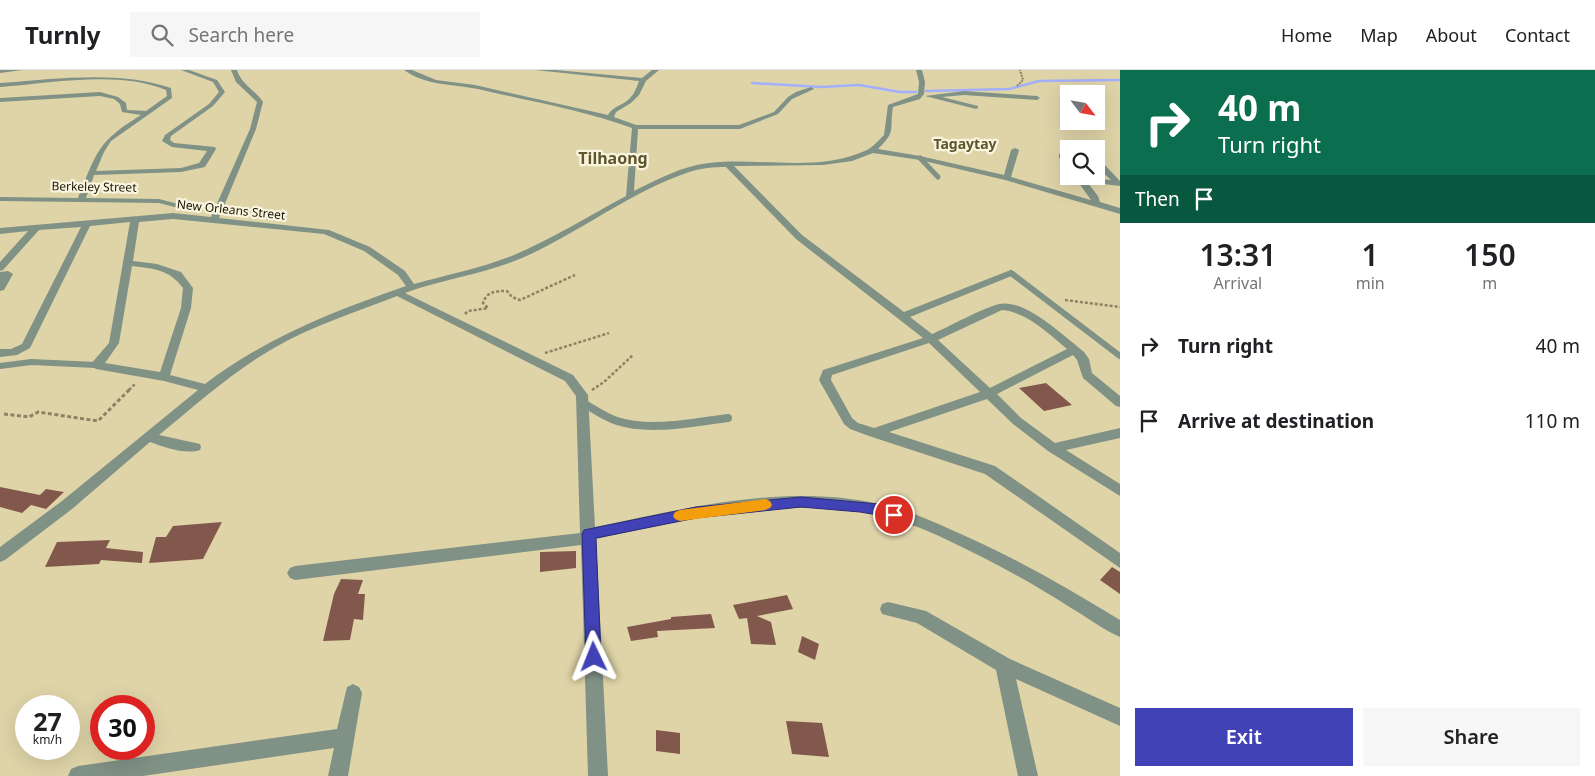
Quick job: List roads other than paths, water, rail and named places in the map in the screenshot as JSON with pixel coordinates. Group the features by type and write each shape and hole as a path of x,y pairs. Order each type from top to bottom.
{"street":[{"path":"0,71 20,70"},
{"path":"92,173 181,170 202,165 212,149 172,145 166,141 168,135 211,105 222,92 215,81 184,70"},
{"path":"214,221 253,129 260,102 258,97 237,81 234,70"},
{"path":"407,70 435,82 476,87 610,118 635,127 740,127 776,113 790,98 811,89"},
{"path":"542,70 614,73 643,80"},
{"path":"633,78 640,70"},
{"path":"610,118 612,111 629,102 637,94 643,80 656,70"},
{"path":"919,70 925,95"},
{"path":"0,85 127,79 162,84 169,90 170,97 108,140 81,199"},
{"path":"0,555 42,524 207,389 258,353 300,330 412,288 514,258 550,242 630,197 689,169 709,165 830,162 853,158 871,150 887,136 890,128 888,110 890,106 925,95 964,93 1037,98"},
{"path":"0,100 100,94 116,98 123,103 124,111 148,113"},
{"path":"925,95 976,107"},
{"path":"630,197 635,127"},
{"path":"871,150 920,158 1007,178 1120,211"},
{"path":"1007,178 1015,150"},
{"path":"729,165 768,207 800,237 931,339 1018,421 1053,448 1120,491"},
{"path":"1105,170 1118,184"},
{"path":"1105,182 1118,184"},
{"path":"1085,185 1094,196 1096,205"},
{"name":"Berkeley Street","path":"0,199 159,201 187,209"},
{"name":"New Orleans Street","path":"0,231 173,216 326,232 367,249 402,274 412,288"},
{"path":"96,365 107,354 114,342 135,219"},
{"path":"0,353 13,352 26,346 88,222"},
{"path":"0,268 36,228"},
{"path":"129,263 157,267 178,274 188,288 186,308 164,377"},
{"path":"903,316 1011,273"},
{"path":"0,274 8,274 0,288"},
{"path":"398,293 569,378 583,399 598,776"},
{"path":"1120,403 1092,380 1086,370 1083,358 1074,350 1026,314 1009,307 1001,307 931,339 826,373 825,380 848,421 854,426 990,470 1120,560"},
{"path":"873,433 988,394 1074,350"},
{"path":"96,365 164,377 207,389"},
{"path":"1053,448 1120,433"},
{"path":"148,437 168,443 195,447"},
{"path":"295,573 589,536 696,512 801,502 841,504 878,510 927,526 972,545 1023,570 1120,629"},
{"path":"888,608 920,616 1004,665 1120,717"},
{"path":"1004,665 1028,776"},
{"path":"338,776 353,693"},
{"path":"78,776 345,737"}],"lane":[{"path":"920,158 938,177"},
{"path":"1011,273 1120,356"},
{"path":"0,366 31,362 96,365"},
{"path":"583,399 612,419 656,426 728,418"}],"waterway":[{"path":"926,91 1009,89 1039,81 1120,80"},
{"path":"752,83 821,87 859,85 900,92 916,92"}],"district":[{"name":"Tagaytay","path":"965,144"},
{"name":"Tilhaong","path":"613,158"}]}
